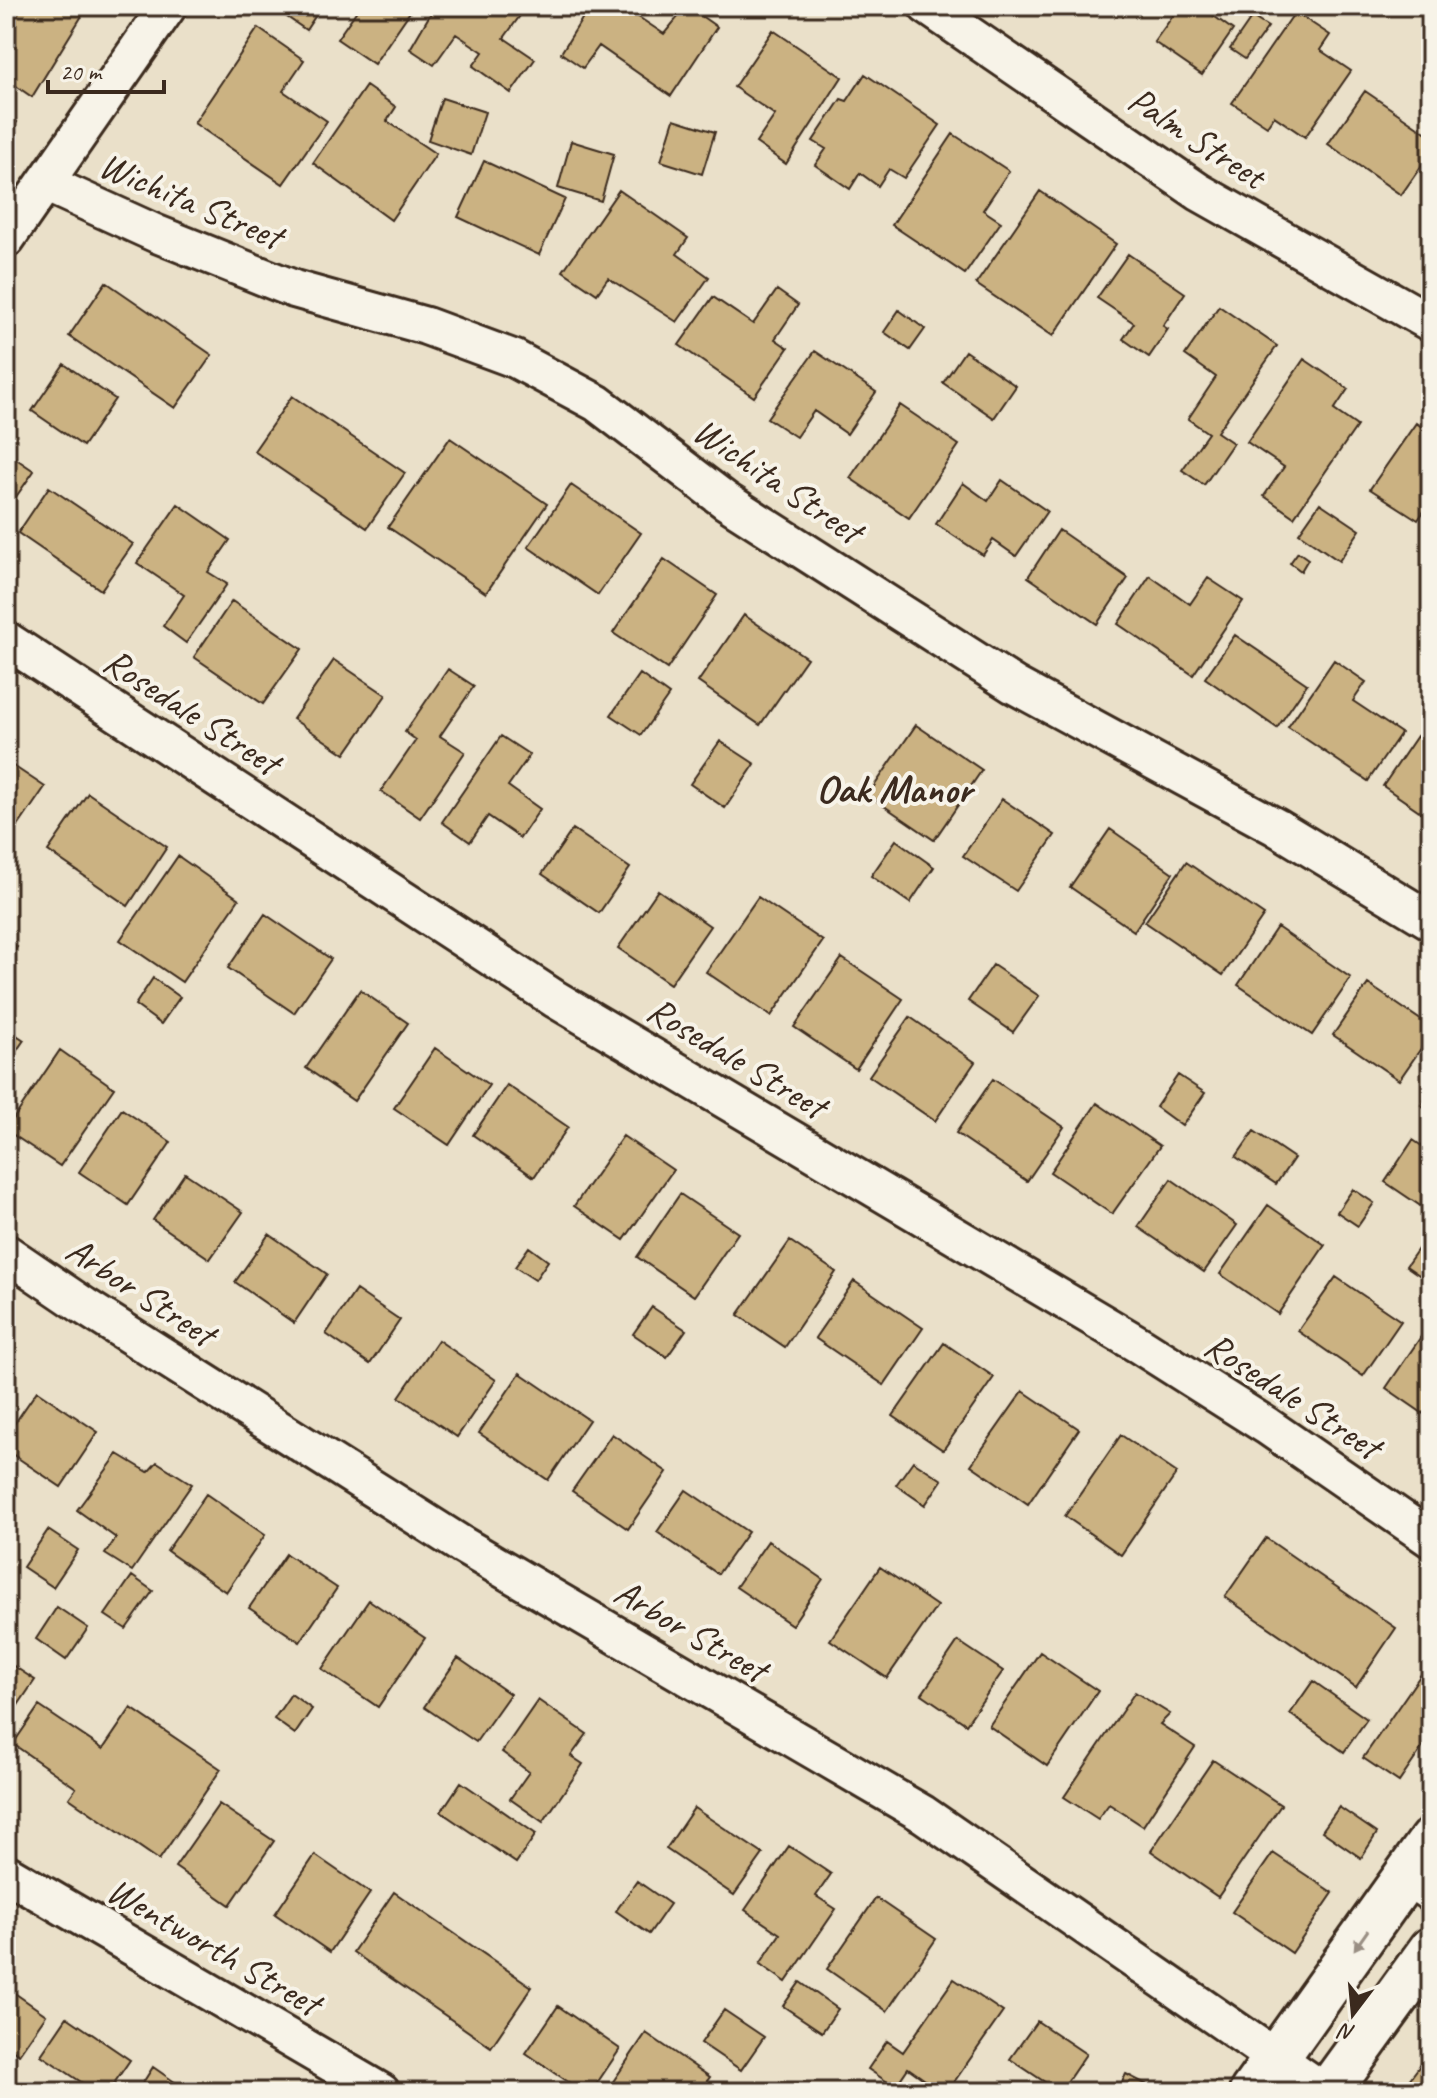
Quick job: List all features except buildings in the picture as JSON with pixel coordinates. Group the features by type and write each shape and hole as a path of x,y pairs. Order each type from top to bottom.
{"main road":[{"path":"1264,2075 1419,1884 1431,1841"},
{"path":"1327,2092 1431,1950"}],"street":[{"path":"6,239 168,6"},
{"name":"Palm Street","path":"927,6 1199,192 1431,323"},
{"name":"Wichita Street","path":"45,183 157,234 294,289 426,326 515,359 597,403 726,501 1014,685 1276,827 1431,921"},
{"name":"Rosedale Street","path":"6,640 555,999 1141,1346 1267,1426 1431,1539"},
{"name":"Arbor Street","path":"6,1253 97,1315 462,1545 923,1814 1264,2075 1327,2092"},
{"name":"Wentworth Street","path":"6,1873 381,2092"}],"district":[{"name":"Oak Manor","path":"894,788"}]}
